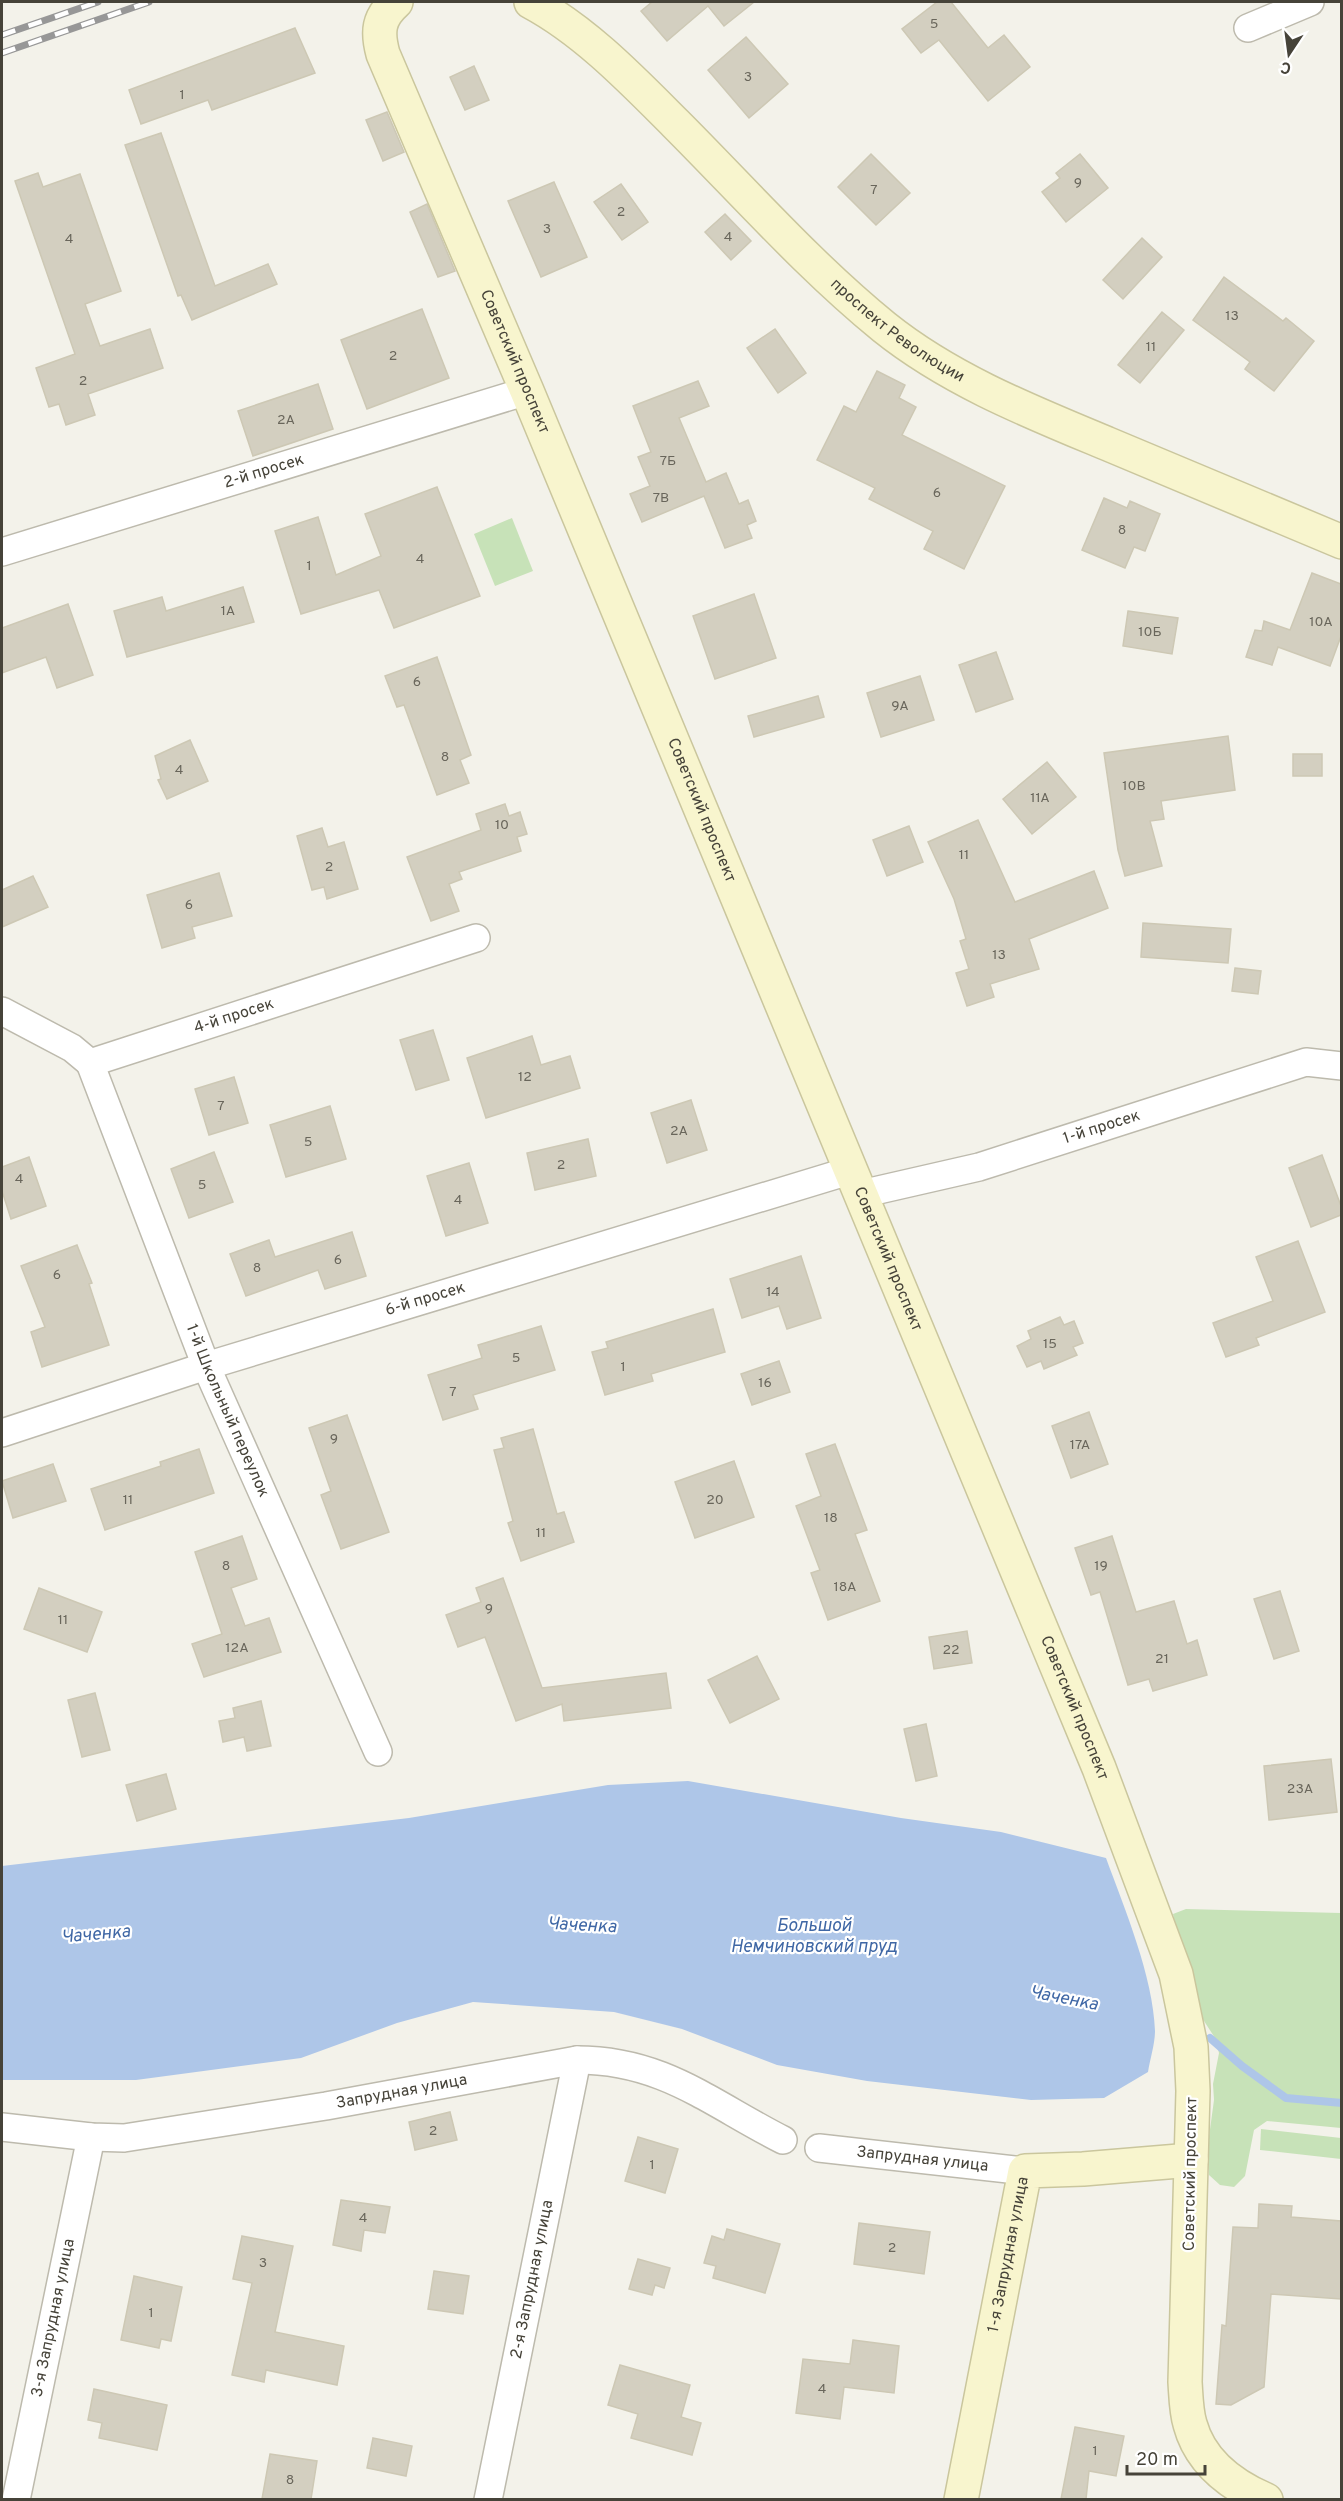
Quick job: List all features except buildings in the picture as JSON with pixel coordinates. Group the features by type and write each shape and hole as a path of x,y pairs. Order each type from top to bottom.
{"street":[{"name":"проспект Революции","path":"531,2 557,16 636,83 832,281 884,327 924,356 981,388 1045,418 1341,542"},
{"path":"1248,28 1310,2"},
{"name":"Советский проспект","path":"387,14 383,54 527,391 1099,1768 1176,1974 1191,2047 1193,2091 1185,2382 1189,2422 1198,2447 1217,2470 1248,2492 1266,2499"},
{"name":"2-й просек","path":"2,552 527,391"},
{"name":"4-й просек","path":"90,1063 476,938"},
{"path":"2,1011 72,1048 90,1063"},
{"name":"1-й просек","path":"856,1182 979,1167 1306,1062 1341,1066"},
{"name":"1-й Школьный переулок","path":"90,1063 206,1366 378,1752"},
{"name":"6-й просек","path":"2,1433 206,1366 856,1182"},
{"name":"Запрудная улица","path":"2,2127 90,2137 123,2138 315,2108 577,2060 606,2060 643,2067 682,2084 783,2140"},
{"name":"2-я Запрудная улица","path":"488,2499 577,2060"},
{"name":"3-я Запрудная улица","path":"16,2499 90,2137"},
{"name":"Запрудная улица","path":"819,2148 1025,2171"},
{"name":"1-я Запрудная улица","path":"961,2499 1025,2171 1083,2169 1191,2160"}],"green space":[{"path":"512,518 533,571 495,586 474,534"},
{"path":"1186,1909 1341,1913 1341,2128 1267,2121 1254,2130 1245,2176 1234,2187 1220,2185 1209,2175 1208,2144 1214,2100 1213,2084 1219,2053 1215,2038 1195,2007 1173,1914"},
{"path":"1261,2129 1341,2138 1341,2159 1260,2150"}],"water":[{"name":"Большой Немчиновский пруд","path":"688,1781 901,1818 1001,1832 1106,1858 1137,1943 1149,1988 1155,2031 1148,2072 1104,2098 1031,2100 867,2081 777,2065 682,2029 614,2012 473,2002 397,2023 301,2058 136,2080 2,2080 2,1866 409,1818 608,1785"}],"waterway":[{"name":"Чаченка","path":"1210,2038 1242,2066 1286,2098 1342,2103"}],"railway":[{"path":"2,35 98,2"},
{"path":"2,53 149,2"}]}
